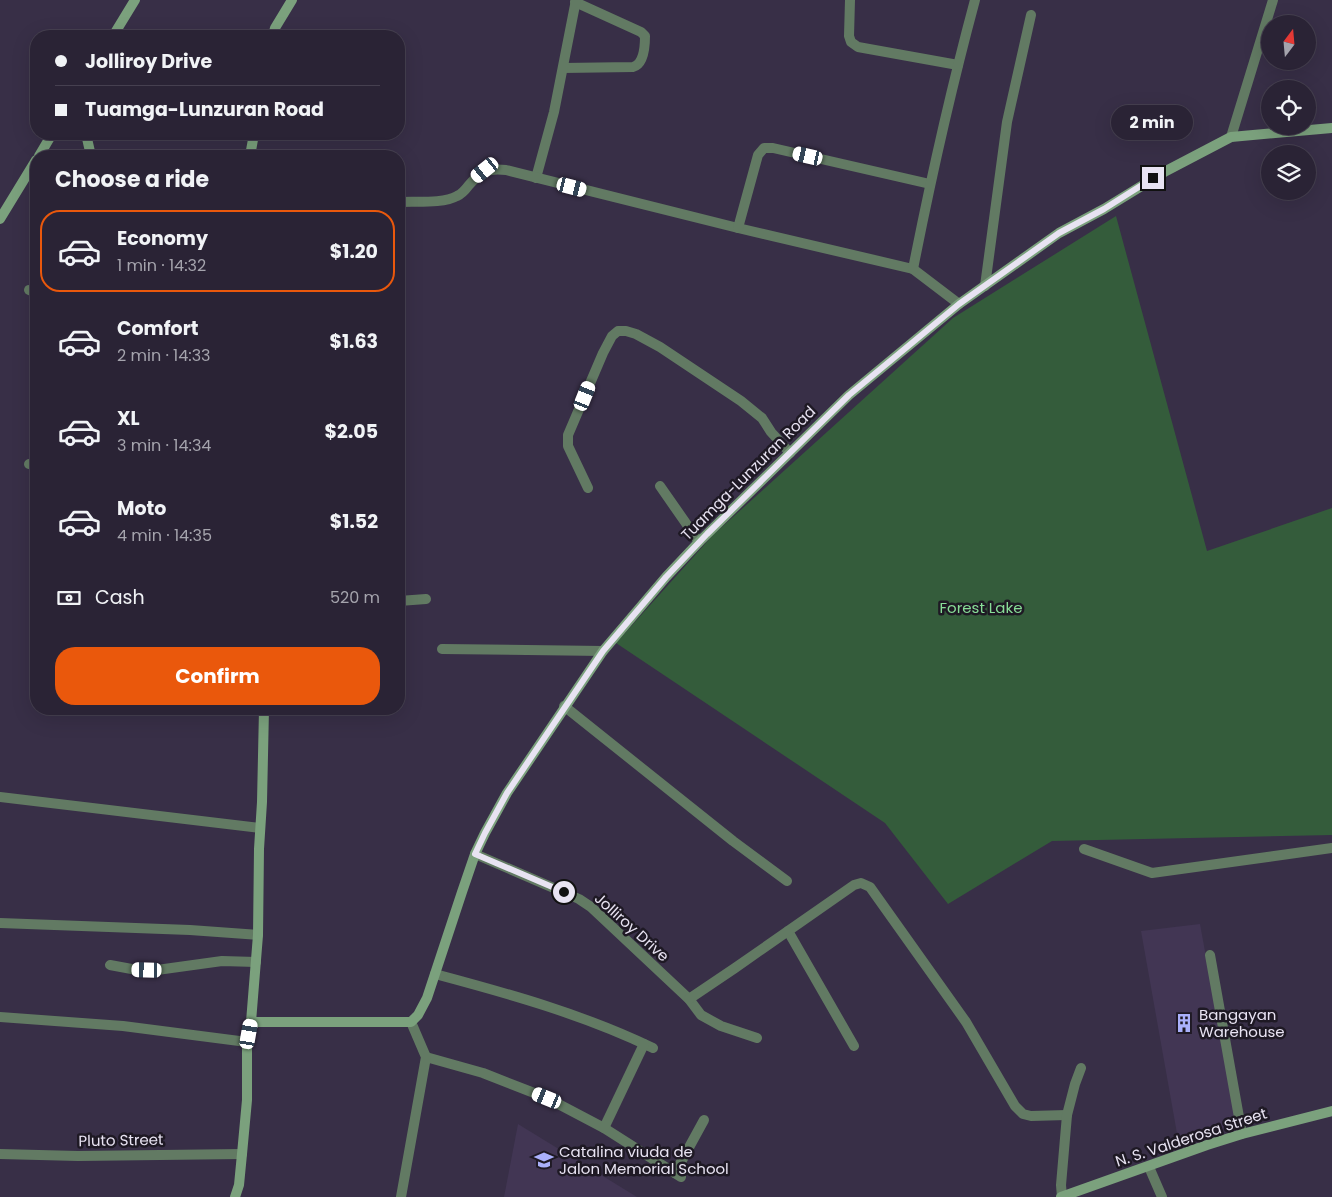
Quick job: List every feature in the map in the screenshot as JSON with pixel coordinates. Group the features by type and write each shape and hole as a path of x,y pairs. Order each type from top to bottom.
{"street":[{"path":"117,30 135,0"},
{"path":"275,30 292,0"},
{"path":"850,0 849,36 851,42 858,46 958,65"},
{"path":"913,269 930,184 975,0"},
{"path":"1231,137 1273,0"},
{"path":"536,178 554,112 575,1 645,36 643,55 639,66 563,68"},
{"path":"985,286 1008,122 1031,15"},
{"name":"Tuamga-Lunzuran Road","path":"411,1022 418,1015 427,998 475,854 485,833 507,793 564,706 603,651 666,577 699,542 849,395 959,304 1059,233 1104,209 1166,170 1231,137 1332,128"},
{"path":"738,228 758,154 764,148 773,148 930,184"},
{"path":"0,219 30,170"},
{"path":"405,202 439,201 457,196 485,170 506,170 738,228 913,269 959,304"},
{"path":"588,488 568,446 568,434 602,353 612,336 618,331 636,334 660,347 742,401 762,418 771,432 790,453"},
{"path":"660,486 699,542"},
{"path":"405,601 426,599"},
{"path":"442,649 603,651"},
{"path":"564,706 733,841 787,881"},
{"path":"235,1197 239,1185 247,1100 248,1038 258,935 264,715"},
{"path":"0,797 260,828"},
{"path":"1084,849 1152,873 1332,848"},
{"name":"Jolliroy Drive","path":"475,854 579,899 591,907 688,999 701,1015 721,1026 757,1038"},
{"path":"688,999 854,885 861,883 870,886 966,1022 1015,1106 1023,1114 1032,1116 1067,1115"},
{"path":"0,923 190,930 258,935"},
{"path":"788,931 854,1046"},
{"path":"1210,955 1242,1134"},
{"path":"110,965 137,970 157,970 222,961 256,962"},
{"path":"435,974 503,992 567,1012 612,1029 648,1046 604,1128"},
{"path":"0,1017 248,1038"},
{"path":"251,1022 411,1022 426,1057 401,1197"},
{"path":"426,1057 483,1073 547,1098 604,1128 678,1175 704,1120"},
{"path":"1062,1197 1061,1185 1067,1115 1081,1068"},
{"name":"N. S. Valderosa Street","path":"1062,1197 1207,1145 1332,1111"},
{"name":"Pluto Street","path":"0,1154 78,1156 242,1154"},
{"path":"1149,1167 1162,1197"}],"shaded area":[{"path":"1200,924 1237,1126 1178,1139 1141,931"},
{"name":"Catalina viuda de Jalon Memorial School","path":"518,1124 637,1197 504,1197"}],"green space":[{"name":"Forest Lake","path":"1116,216 1207,551 1332,508 1332,835 1052,841 948,904 885,823 616,643 713,535 953,318"}],"place":[{"name":"Bangayan Warehouse","path":"1184,1023"},
{"name":"Catalina viuda de Jalon Memorial School","path":"544,1160"}],"route":[{"path":"564,892 475,854 507,793 603,651 648,597 699,542 849,395 959,304 1059,233 1104,209 1153,178"}]}
